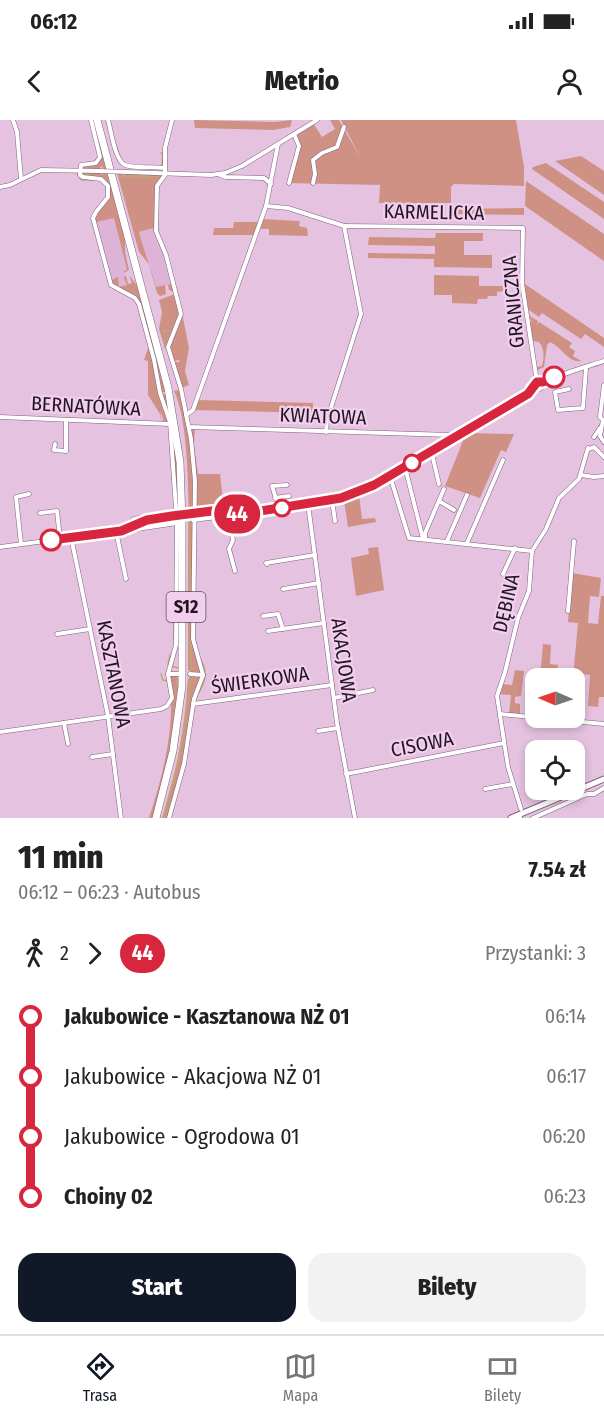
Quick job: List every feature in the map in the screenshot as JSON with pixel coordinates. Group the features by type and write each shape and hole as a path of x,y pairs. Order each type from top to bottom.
{"highway":[{"name":"S12","path":"97,120 171,392"},
{"name":"S12","path":"102,120 183,445 186,484 186,674 179,741 168,788 157,818"}],"main road":[{"path":"511,818 604,781"}],"street":[{"path":"13,120 17,132 21,178"},
{"path":"0,732 158,710 167,706 172,696 168,674 176,645 177,523 170,424 160,394 155,363 140,304 134,297 114,288 110,283 94,223 95,213 108,197 108,188 101,178 82,177 80,170 82,164 96,163 100,158 92,120"},
{"path":"108,120 121,162 165,171"},
{"path":"169,818 184,764 193,704 203,675 193,639 195,481 189,427 168,344 181,312 166,255 156,231 156,188 165,171 165,148 172,120"},
{"path":"0,188 42,170 220,174 242,166 317,120"},
{"path":"313,183 315,174 313,160 338,146 344,127"},
{"path":"289,183 299,146 294,134"},
{"path":"186,415 193,411 266,206 278,144"},
{"path":"220,174 226,177 266,178 272,184"},
{"name":"KARMELICKA","path":"266,206 288,208 344,226 523,228"},
{"path":"326,432 327,420 361,313 344,226"},
{"name":"GRANICZNA","path":"523,228 522,281 535,373 539,386"},
{"path":"539,386 604,360"},
{"path":"0,547 116,531 171,514 220,512 240,514 332,500 366,490 539,386 604,360"},
{"path":"558,410 583,408 581,369"},
{"path":"594,437 604,420 600,418 604,385"},
{"path":"559,417 555,392 569,389"},
{"name":"BERNATÓWKA","path":"0,417 170,424"},
{"path":"54,444 54,450 66,451 66,420"},
{"name":"KWIATOWA","path":"189,427 452,435 456,437"},
{"path":"600,428 600,437 604,442"},
{"path":"532,551 546,529 556,502 580,475 588,449 594,447 604,457"},
{"path":"432,454 440,484"},
{"path":"467,543 503,460"},
{"path":"405,467 424,539"},
{"path":"580,475 604,476"},
{"path":"390,476 407,536 424,539"},
{"path":"279,508 272,486 287,484"},
{"path":"424,539 444,489"},
{"path":"21,544 16,496 29,494"},
{"path":"447,541 467,495"},
{"path":"275,498 289,496"},
{"path":"332,500 335,520"},
{"path":"439,501 454,510"},
{"name":"AKACJOWA","path":"308,504 338,728 355,818"},
{"path":"40,513 57,511 60,539"},
{"path":"194,520 217,517 220,512"},
{"path":"134,525 137,529 177,523"},
{"path":"116,531 126,579"},
{"path":"232,534 230,549 235,571"},
{"name":"KASZTANOWA","path":"71,537 108,716 121,818"},
{"name":"DĘBINA","path":"424,539 532,551 529,591 522,605 497,696 504,743 520,815"},
{"path":"568,611 574,541"},
{"path":"503,574 515,548"},
{"path":"267,564 266,562 315,555"},
{"path":"283,589 319,584"},
{"path":"263,616 278,614 283,629"},
{"path":"268,631 324,623"},
{"path":"57,634 90,629"},
{"path":"168,674 178,674"},
{"path":"190,674 203,675"},
{"name":"ŚWIERKOWA","path":"193,704 332,685"},
{"path":"334,698 373,690"},
{"path":"501,715 604,724"},
{"path":"64,723 68,744"},
{"path":"318,730 338,728"},
{"name":"CISOWA","path":"346,774 504,743"},
{"path":"92,757 113,754"},
{"path":"486,789 513,784"},
{"path":"592,785 597,793"},
{"path":"533,818 587,794 597,793 604,788"}],"shaded area":[{"path":"194,120 275,122 292,120 290,127 273,130 195,128"},
{"path":"330,120 339,120 361,159 341,120 516,120 524,167 524,186 454,184 451,187 451,203 379,203 380,185 289,183 300,148 294,135 313,123 322,137 335,129"},
{"path":"96,125 125,238 129,270 124,273 127,270 114,218 96,222 110,277 94,218 107,199 109,190 103,179 83,176 81,173 84,171 100,172 101,175 104,173 101,166 100,169 82,168 84,164 98,163 101,159 94,126"},
{"path":"581,156 604,171 604,195 555,161"},
{"path":"546,163 604,202 604,219 532,169"},
{"path":"117,173 124,176 125,173 162,174 163,178 156,184 155,228 164,251 175,290 173,292 169,290 168,285 172,283 163,251 153,228 139,232 149,264 139,252"},
{"path":"526,181 604,234 604,261 525,206"},
{"path":"524,208 524,215 452,214 452,209"},
{"path":"114,217 127,270 124,271 129,289 123,290 111,280 96,222"},
{"path":"261,219 300,221 299,226 307,228 308,236 269,235 269,229 260,229 257,235 213,235 214,228 233,228 234,222 260,222"},
{"path":"154,228 172,284 156,288 139,232"},
{"path":"436,233 483,233 483,241 464,241 464,255 492,255 492,268 434,267 434,259 368,258 368,253 435,254 435,246 368,245 369,237 435,238"},
{"path":"149,264 156,287 165,285 166,294 160,296 157,293"},
{"path":"126,275 128,284 132,283 129,275 139,288 166,391 157,395 167,394 178,466 179,521 171,426 161,396 169,422 167,424 162,423 161,412 160,422 160,414 148,395 148,361 144,360 148,348 154,362 160,392 154,357 140,304 133,296 114,287 110,281 118,277 119,287 127,285 124,278"},
{"path":"434,275 479,276 479,286 503,286 504,291 497,292 497,296 478,299 477,304 452,303 452,295 434,295"},
{"path":"522,282 604,338 604,347 585,334 581,339 542,313 539,317 526,308"},
{"path":"175,294 180,313 165,349 159,329 162,312 159,300"},
{"path":"181,308 189,348 185,371 189,385 181,388 175,362 180,362 179,360 174,361 169,349"},
{"path":"528,315 538,321 537,325 539,322 572,343 569,347 575,351 573,356 581,361 572,360 550,342 547,345 544,367 537,370 536,367 542,366 544,357 539,342 532,341 529,322 532,322"},
{"path":"179,390 192,469 193,518 191,520 189,519 185,435 179,403 174,391"},
{"path":"198,400 313,403 313,413 194,410"},
{"path":"195,427 194,445 198,474 220,474 224,509 235,510 235,512 197,512 191,428"},
{"path":"466,433 514,434 506,452 501,450 480,498 445,486"},
{"path":"359,494 362,519 375,518 376,522 348,527 344,500"},
{"path":"191,521 193,523 192,639 201,673 189,674 191,671 188,670 188,523"},
{"path":"378,547 384,590 356,596 351,558 369,554 368,548"},
{"path":"572,573 601,578 599,597 590,596 588,623 598,624 601,596 604,596 604,697 599,697 598,707 588,706 590,675 585,674 585,668 574,668 578,623 568,622"},
{"path":"543,644 551,645 550,664 558,665 558,668 541,668"},
{"path":"515,670 524,671 521,696 515,697 515,703 520,704 520,715 509,714 511,695 498,694 502,684 512,685"},
{"path":"170,675 179,675 172,748 153,818 149,818 170,730"},
{"path":"188,676 201,677 191,699 184,756 168,818 162,818 180,749 188,679 190,678"}],"waterway":[{"path":"161,153 163,154 162,165"},
{"path":"103,155 111,185"},
{"path":"95,180 81,180 77,173 102,177 109,184"},
{"path":"119,176 163,176"},
{"path":"117,207 125,237"},
{"path":"143,306 147,325"},
{"path":"162,331 173,330"},
{"path":"189,522 191,669"},
{"path":"174,601 174,639"},
{"path":"178,636 179,610"},
{"path":"191,639 197,660"},
{"path":"168,665 170,655"},
{"path":"196,697 204,679 205,670 201,660"},
{"path":"172,666 178,668"},
{"path":"191,669 200,667"},
{"path":"161,674 163,680 167,681"},
{"path":"177,681 178,694"},
{"path":"189,681 200,682"},
{"path":"163,818 179,758 191,681"},
{"path":"172,687 173,696"}],"bus line":[{"name":"44","path":"51,540 121,531 143,521 209,511 242,514 330,501 366,490 528,394 537,382 541,383 554,377"}]}
